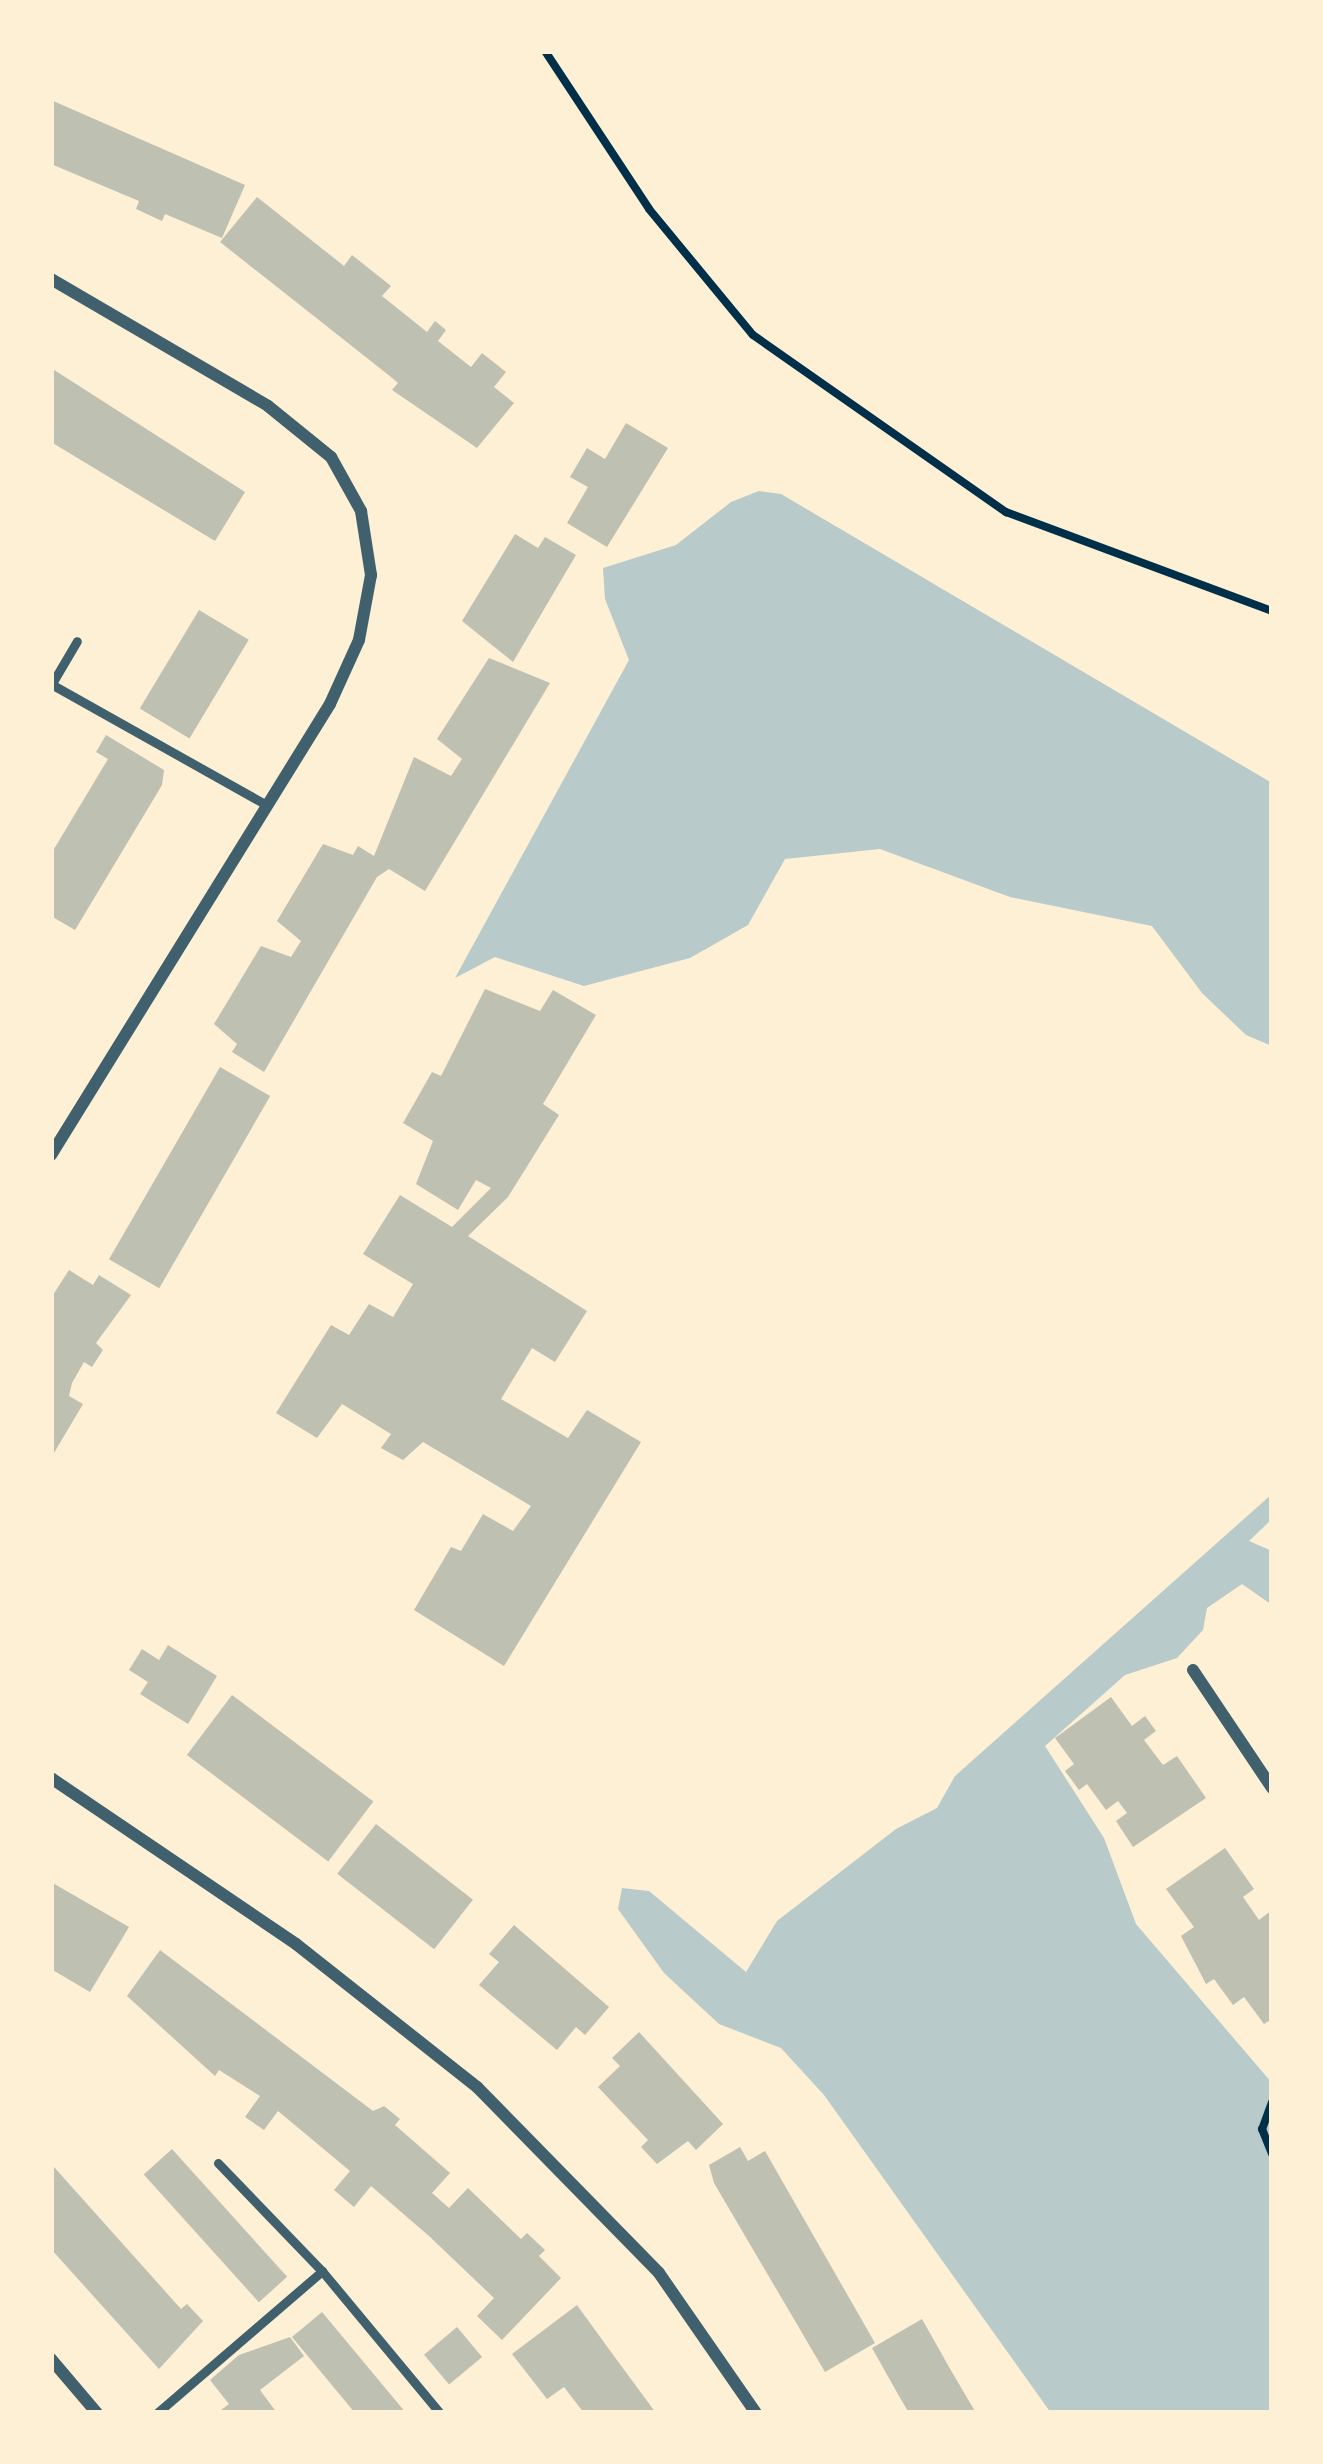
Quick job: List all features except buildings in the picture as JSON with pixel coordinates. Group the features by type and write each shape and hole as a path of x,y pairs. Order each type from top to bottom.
{"street":[{"path":"51,279 268,406 331,457 361,511 371,575 359,640 330,704 53,1148"},
{"path":"1192,1670 1272,1788"},
{"path":"51,1778 296,1944 477,2087 659,2273 756,2413"},
{"path":"51,2359 97,2413"}],"lane":[{"path":"77,641 52,682 267,805"},
{"path":"218,2163 322,2271 440,2413"},
{"path":"157,2413 322,2271"}],"path":[{"path":"545,51 649,209 753,335 1006,512 1272,611"},
{"path":"1272,2102 1262,2129 1272,2154"}],"shaded area":[{"path":"759,491 781,494 1272,783 1272,1046 1246,1035 1202,993 1152,926 1010,897 880,849 785,859 748,925 690,958 584,986 495,957 455,978 629,660 605,599 603,568 676,545 731,502"},
{"path":"1272,1494 1272,1519 1249,1541 1272,1551 1272,1605 1242,1584 1207,1608 1203,1630 1177,1658 1125,1675 1045,1746 1104,1838 1136,1924 1272,2083 1272,2413 1051,2413 824,2095 781,2048 719,2024 664,1973 618,1909 622,1888 649,1891 746,1972 777,1921 896,1829 937,1808 955,1776"}]}
